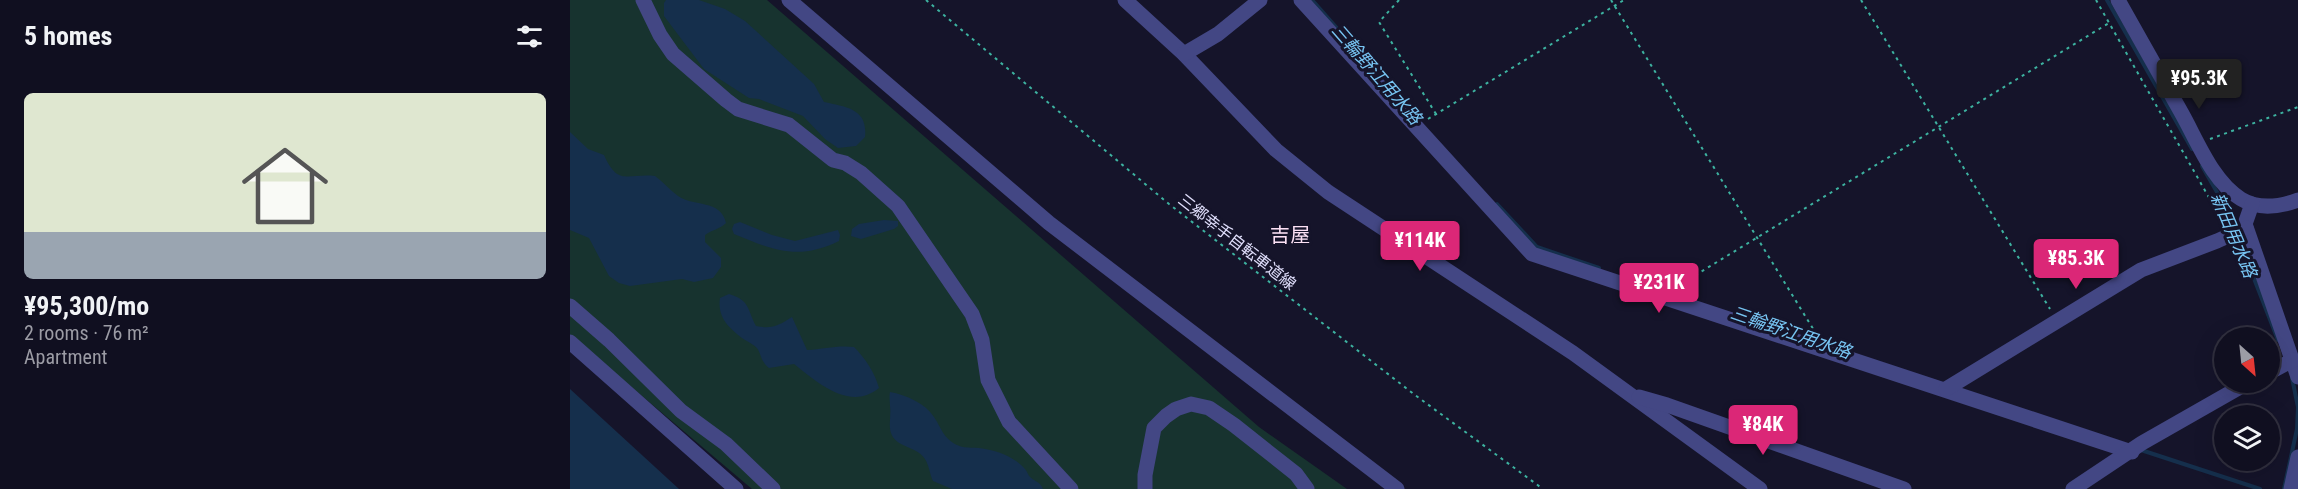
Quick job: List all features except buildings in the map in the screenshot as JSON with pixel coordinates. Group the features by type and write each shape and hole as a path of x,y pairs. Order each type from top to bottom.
{"street":[{"path":"643,0 666,46 703,81 738,109 789,125 833,160 845,163 861,172 898,206 972,314 982,340 988,380 1009,422 1071,489"},
{"path":"789,0 1049,223 1397,489"},
{"path":"1184,54 1218,34 1260,0"},
{"path":"1301,0 1532,254 2132,452"},
{"path":"2118,0 2224,184 2239,198 2252,204 2266,207 2298,200"},
{"path":"1127,1 1184,54 1276,150 1328,192 1554,341 1760,489"},
{"path":"2252,204 2245,224 2246,228 2298,376"},
{"path":"1946,389 2141,270 2246,228"},
{"path":"570,306 609,340 681,411 733,450 773,489"},
{"path":"570,342 736,489"},
{"path":"2280,366 2293,360"},
{"path":"2073,489 2132,452 2142,443 2230,393"},
{"path":"1630,395 1666,405 1904,489"},
{"path":"1145,489 1145,475 1154,428 1176,409 1191,404 1209,408 1234,425 1296,474 1307,489"},
{"path":"2291,489 2298,457"}],"path":[{"name":"三郷幸手自転車道線","path":"926,0 1187,219 1415,395 1543,489"},
{"path":"1399,0 1378,22 1436,114"},
{"path":"1611,0 1815,332"},
{"path":"1416,128 1624,0"},
{"path":"1861,0 2058,321"},
{"path":"2096,0 2230,235"},
{"path":"1660,297 2109,23"},
{"path":"2199,143 2298,107"}],"green space":[{"path":"570,0 767,0 1259,427 1347,489 752,489 570,335"}],"water":[{"path":"666,0 699,0 725,9 745,21 814,84 824,102 848,108 859,115 863,120 865,137 856,146 838,148 825,139 803,116 759,99 749,98 704,69 664,16"},
{"path":"570,132 588,149 604,155 609,165 619,175 655,176 675,194 684,199 713,207 723,215 726,223 705,235 705,242 721,258 721,267 713,278 694,282 682,279 630,286 619,283 609,276 589,238 570,230"},
{"path":"884,220 898,221 898,226 861,239 851,236 852,229 859,224"},
{"path":"740,222 772,235 795,241 838,230 840,235 839,241 811,251 786,251 761,245 734,234 732,229 734,224"},
{"path":"729,294 744,302 756,326 775,326 792,317 807,350 854,347 869,366 879,388 868,395 845,396 823,386 794,364 769,368 757,348 734,332 723,317 720,298"},
{"path":"570,389 679,489 570,489"},
{"path":"890,392 909,398 926,408 952,442 965,447 1004,454 1025,469 1043,489 952,489 933,481 923,456 901,444 892,436"}],"waterway":[{"name":"三輪野江用水路","path":"1312,0 1350,43"},
{"name":"新田用水路","path":"2107,0 2192,149"},
{"name":"新田用水路","path":"2202,166 2229,213 2234,228"},
{"name":"三輪野江用水路","path":"1497,204 1537,247 1599,268"},
{"name":"新田用水路","path":"2237,235 2273,327"},
{"name":"新田用水路","path":"2284,489 2297,429 2298,407 2292,378"},
{"name":"三輪野江用水路","path":"2141,450 2260,489"}],"district":[{"name":"吉屋","path":"1290,235"}]}
